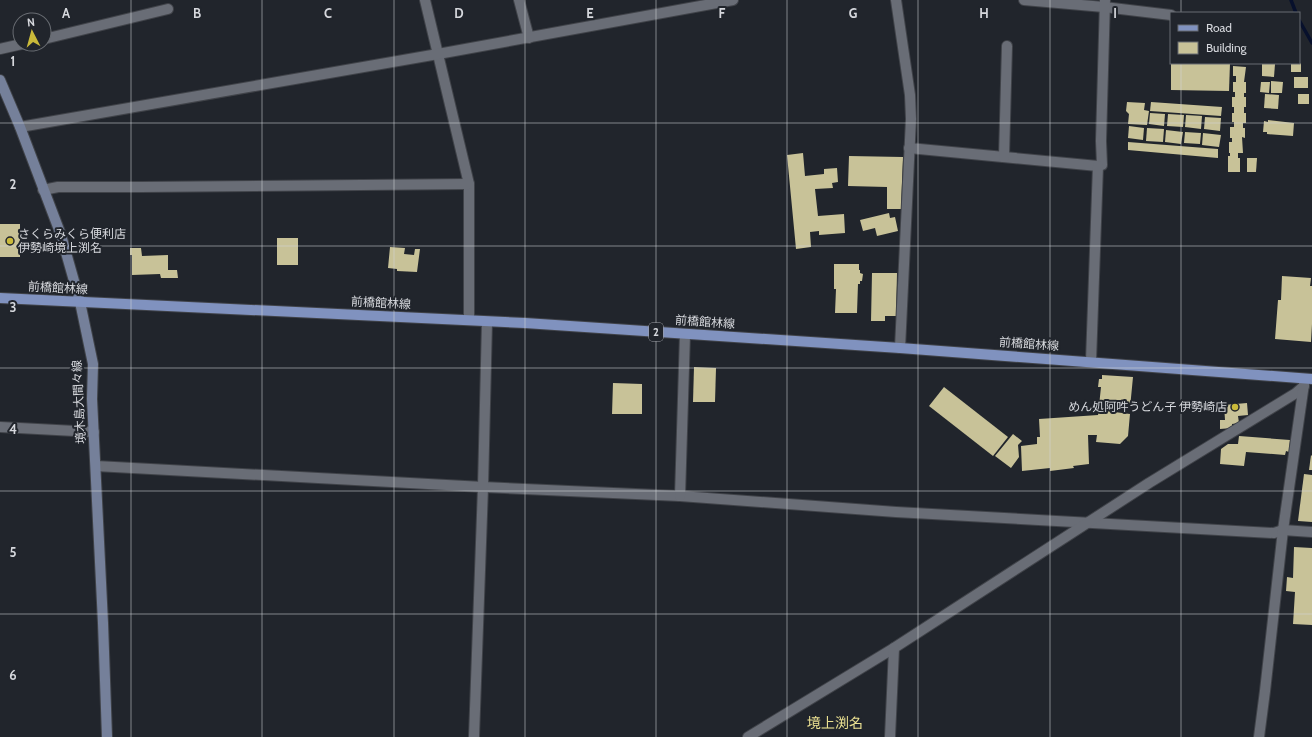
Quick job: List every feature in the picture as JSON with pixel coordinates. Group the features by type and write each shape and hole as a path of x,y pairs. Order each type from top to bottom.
{"main road":[{"name":"境木島大間々線","path":"0,80 20,127 60,236 80,302 93,364 92,399 107,737"},
{"name":"前橋館林線","path":"0,298 469,320 1091,361 1307,381"}],"street":[{"path":"425,0 469,184 469,320"},
{"path":"519,0 529,38"},
{"path":"20,127 529,38 733,0"},
{"path":"896,0 910,95 911,119 900,348"},
{"path":"1024,0 1105,3 1170,15"},
{"path":"909,148 1098,166 1102,165 1101,141 1105,3"},
{"path":"52,37 168,9"},
{"path":"0,49 12,46"},
{"path":"1004,156 1007,46"},
{"path":"1091,361 1098,166"},
{"path":"43,190 58,187 469,184"},
{"path":"474,737 487,322"},
{"path":"680,496 686,334"},
{"path":"748,737 894,648 1149,483 1296,393 1307,381"},
{"path":"1259,737 1283,530 1307,381"},
{"path":"0,427 94,432"},
{"path":"96,466 680,496 896,512 1274,533 1283,530 1312,532"},
{"path":"890,737 894,648"}],"building":[{"path":"1171,64 1230,64 1229,91 1171,90"},
{"path":"1262,64 1275,64 1274,77 1262,76"},
{"path":"1291,64 1301,64 1301,72 1291,72"},
{"path":"1233,66 1246,67 1244,82 1246,82 1246,93 1244,93 1244,97 1246,97 1246,107 1244,107 1244,113 1246,113 1246,123 1243,123 1243,128 1245,128 1245,138 1242,137 1243,153 1238,153 1238,158 1240,158 1240,172 1228,172 1228,156 1230,156 1229,142 1232,142 1232,138 1230,138 1230,127 1234,127 1234,122 1232,122 1234,107 1232,107 1232,97 1235,97 1235,92 1233,92 1233,82 1236,82 1236,76 1233,76"},
{"path":"1294,77 1308,77 1308,88 1294,88"},
{"path":"1271,81 1283,82 1282,93 1271,93"},
{"path":"1261,82 1270,82 1269,93 1260,92"},
{"path":"1265,94 1279,95 1278,109 1264,108"},
{"path":"1298,94 1309,94 1309,104 1298,104"},
{"path":"1127,102 1145,103 1144,110 1149,111 1147,125 1128,124 1129,114 1126,111"},
{"path":"1151,102 1222,107 1221,116 1150,111"},
{"path":"1150,113 1165,114 1164,126 1149,124"},
{"path":"1168,114 1184,115 1183,127 1167,126"},
{"path":"1186,115 1202,116 1201,129 1185,127"},
{"path":"1205,117 1221,118 1220,131 1204,129"},
{"path":"1268,120 1294,123 1293,136 1267,134 1267,132 1263,132 1264,121 1268,122"},
{"path":"1129,126 1144,128 1143,140 1128,138"},
{"path":"1147,128 1164,129 1163,142 1146,141"},
{"path":"1166,130 1183,132 1181,144 1165,142"},
{"path":"1185,132 1201,133 1200,144 1184,143"},
{"path":"1203,133 1221,135 1219,147 1202,145"},
{"path":"1128,142 1218,149 1218,158 1128,150"},
{"path":"803,153 805,176 824,174 824,169 837,168 838,182 832,183 833,188 815,189 818,216 844,214 845,233 819,235 819,231 810,232 811,247 796,249 787,155"},
{"path":"849,156 903,157 901,209 887,209 887,187 848,186"},
{"path":"1247,158 1257,158 1256,172 1247,172"},
{"path":"889,213 890,218 895,217 898,231 877,236 875,228 863,231 860,220"},
{"name":"さくらみくら便利店 伊勢崎境上渕名","path":"0,224 20,224 20,257 0,257"},
{"path":"277,238 298,238 298,265 277,265"},
{"path":"390,247 405,248 404,254 414,255 415,249 420,249 417,272 397,271 397,269 388,268"},
{"path":"130,248 141,248 142,256 168,255 168,270 177,270 178,278 161,278 160,274 132,275 132,255 130,255"},
{"path":"834,264 859,264 860,273 863,274 862,281 858,284 857,313 835,313 836,289 834,289"},
{"path":"872,273 897,273 896,316 885,316 885,321 871,321"},
{"path":"1282,276 1311,278 1311,342 1275,339 1278,300 1281,300"},
{"path":"694,367 716,368 715,402 693,402"},
{"path":"1102,375 1133,377 1130,408 1099,406 1101,387 1098,387 1099,379 1102,379"},
{"path":"613,383 642,384 642,414 612,414"},
{"path":"944,387 1008,437 993,456 929,406"},
{"path":"1247,403 1248,415 1238,416 1239,423 1232,424 1232,428 1220,429 1220,420 1225,420 1224,405"},
{"path":"1099,410 1130,414 1128,436 1120,444 1096,442 1097,435 1088,435 1089,464 1073,466 1074,468 1050,471 1050,468 1022,471 1021,446 1037,444 1037,437 1040,437 1039,419 1098,415"},
{"path":"1013,434 1022,441 1018,445 1019,457 1011,468 995,456"},
{"path":"1239,436 1290,440 1289,452 1286,451 1285,455 1246,452 1244,466 1220,464 1221,449 1228,444 1238,444"},
{"path":"1311,455 1312,470 1309,470"},
{"path":"1304,474 1312,475 1312,522 1298,521"},
{"path":"1294,547 1312,548 1312,625 1293,624 1295,592 1286,591 1287,577 1293,578"}],"waterway":[{"path":"1291,0 1296,12"},
{"path":"1300,22 1312,43"}],"place":[{"name":"さくらみくら便利店 伊勢崎境上渕名","path":"10,241"},
{"name":"めん処阿吽うどん子 伊勢崎店","path":"1235,407"}],"district":[{"name":"境上渕名","path":"835,723"}]}
